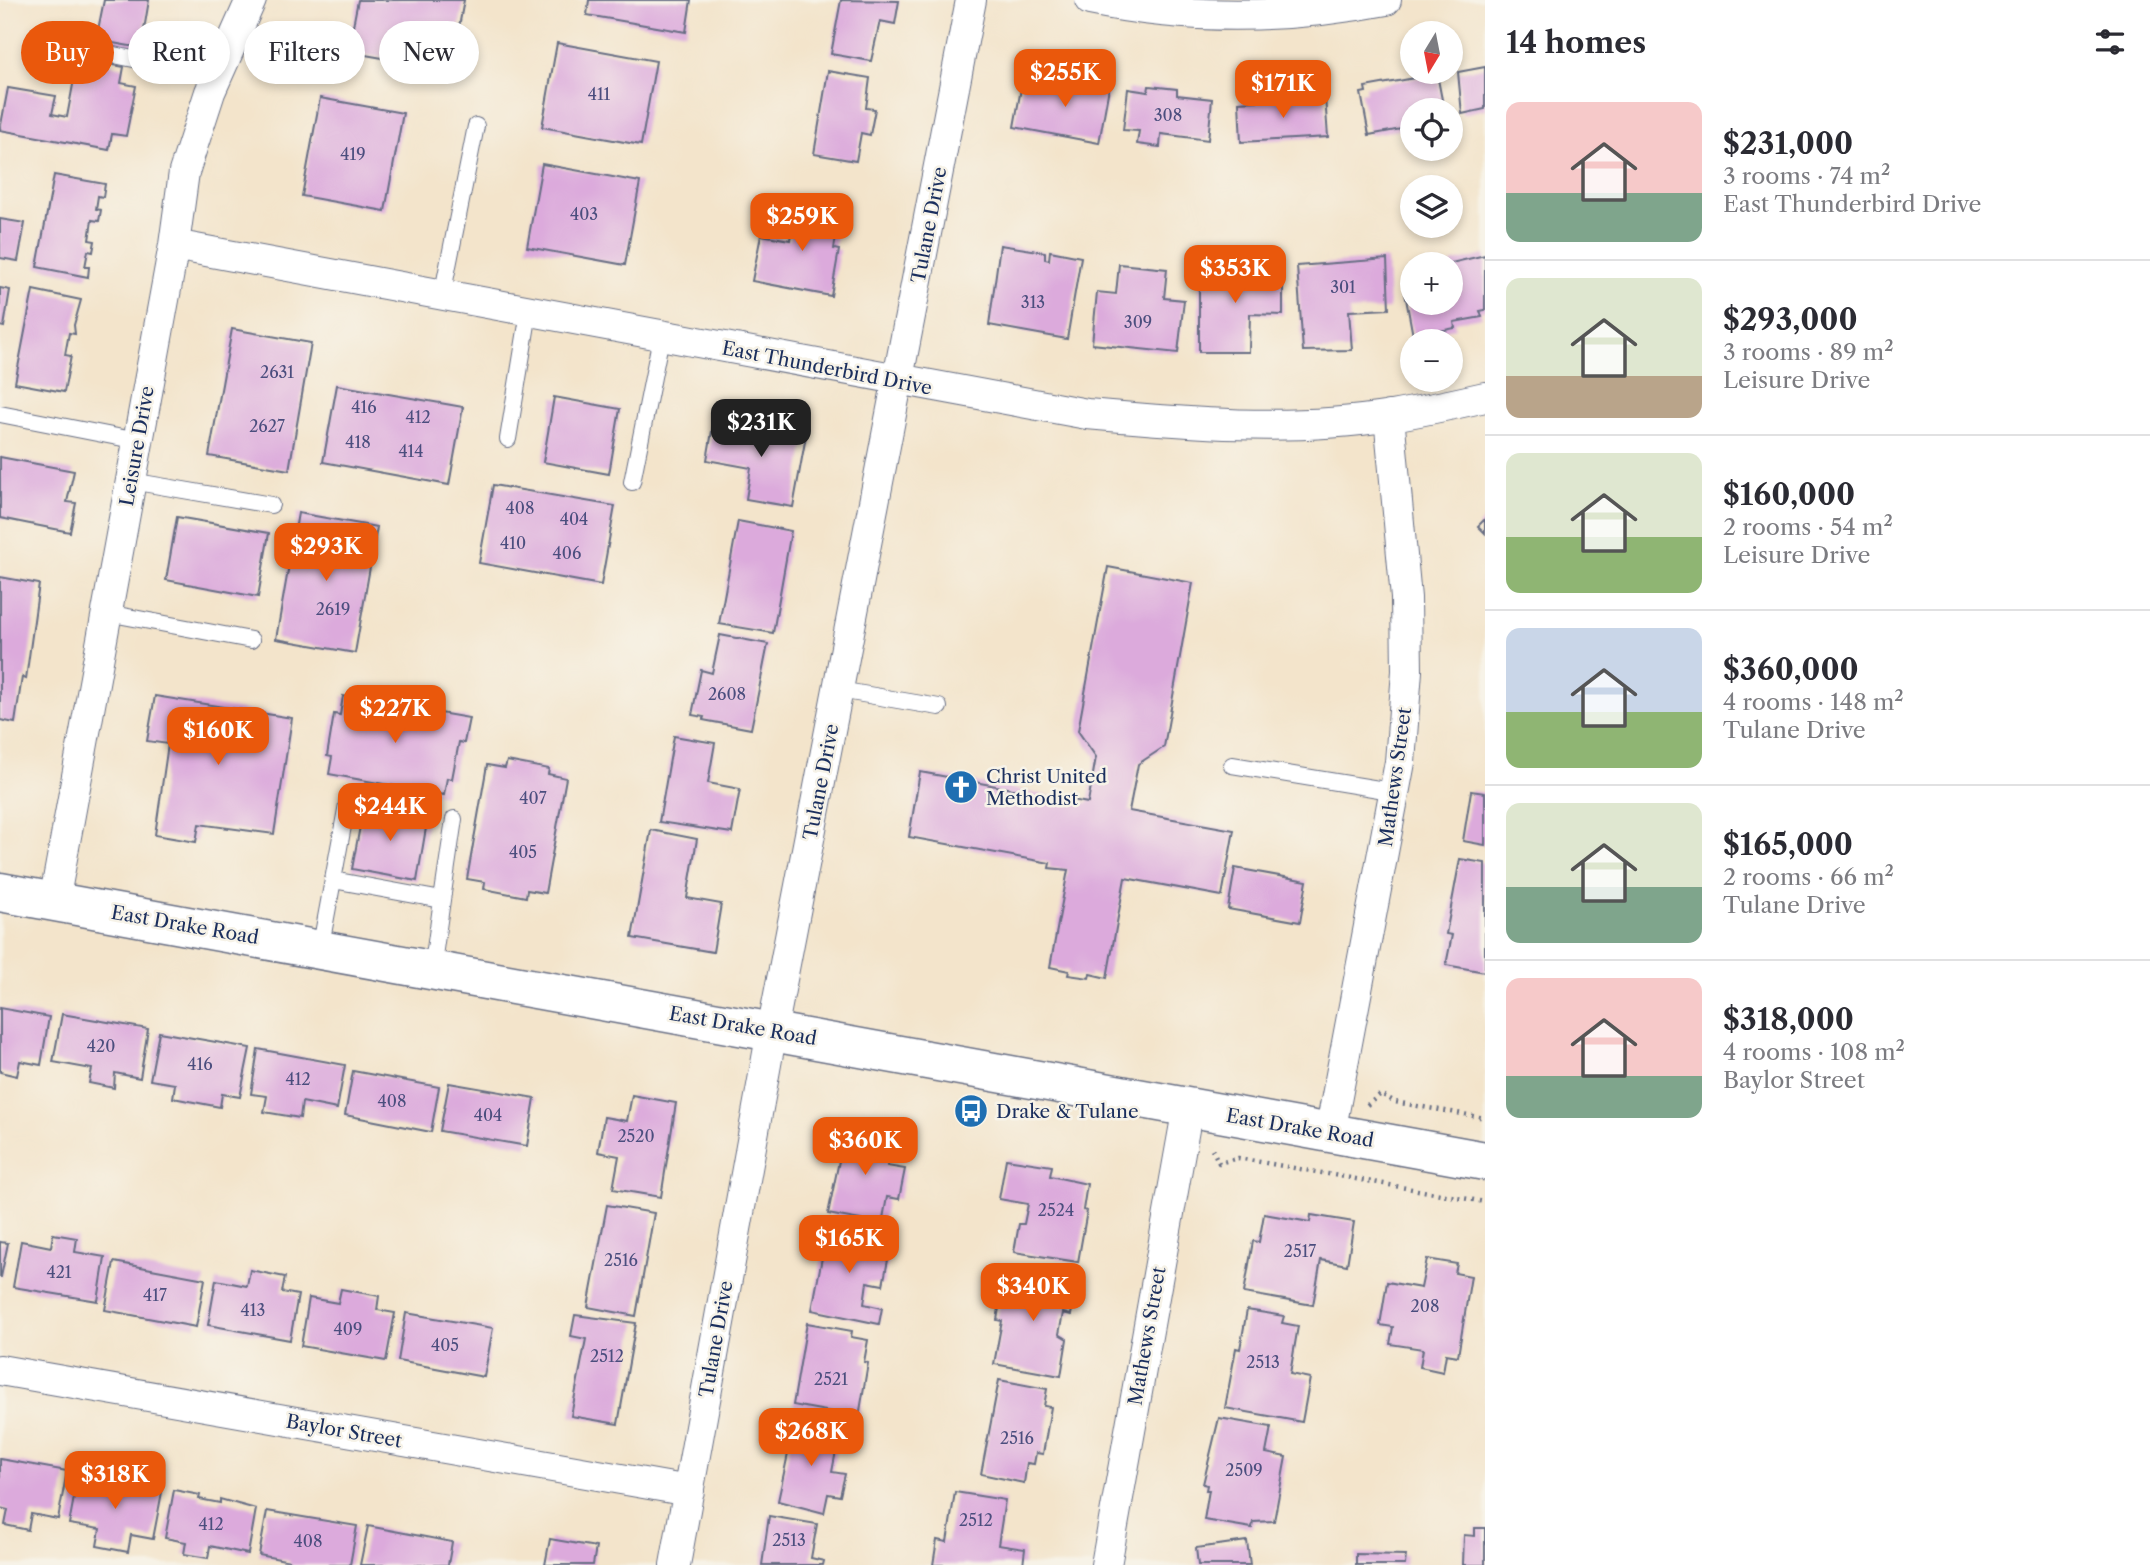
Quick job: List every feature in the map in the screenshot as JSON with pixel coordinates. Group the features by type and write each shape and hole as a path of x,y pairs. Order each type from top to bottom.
{"main road":[{"name":"East Drake Road","path":"0,892 1485,1161"}],"street":[{"name":"Leisure Drive","path":"230,47 251,0"},
{"name":"Tulane Drive","path":"675,1565 772,1031 900,382 971,0"},
{"path":"1090,0 1173,12 1257,15 1342,9 1386,0"},
{"name":"Leisure Drive","path":"54,902 174,245 184,172 214,84"},
{"name":"East Thunderbird Drive","path":"174,245 900,382 1087,414 1197,424 1290,424 1389,416 1485,397"},
{"name":"Mathews Street","path":"1330,1133 1396,792 1407,671 1406,610 1389,416"},
{"name":"Mathews Street","path":"1106,1565 1188,1107"},
{"name":"Baylor Street","path":"0,1370 689,1491"}],"lane":[{"path":"442,296 476,126"},
{"path":"508,439 529,312"},
{"path":"632,482 661,337"},
{"path":"0,414 138,441"},
{"path":"131,481 271,505"},
{"path":"107,613 251,640"},
{"path":"839,690 939,707"},
{"path":"1232,765 1396,792"},
{"path":"320,950 348,799"},
{"path":"432,970 454,819"},
{"path":"333,880 442,900"}],"path":[{"path":"1381,1094 1395,1102 1485,1118"},
{"path":"1219,1163 1238,1158 1485,1202"}],"building":[{"path":"104,0 149,0 146,21 128,21 128,46 114,43 114,21 100,21"},
{"path":"358,0 464,0 460,21 379,21 379,57 365,55 365,21 354,21"},
{"path":"589,0 691,0 686,32 587,15"},
{"path":"841,0 899,1 895,24 880,21 871,61 831,54"},
{"path":"557,43 656,61 641,145 542,127"},
{"path":"114,65 124,67 121,83 136,86 126,136 112,134 109,150 0,130 8,88 56,96 52,114 67,117 73,84 114,84"},
{"path":"1485,67 1485,109 1463,114 1459,84 1463,84 1463,71"},
{"path":"828,71 870,78 866,108 875,109 870,135 861,133 856,161 814,154"},
{"path":"1067,74 1110,82 1099,143 1014,127 1022,83 1064,91"},
{"path":"1400,81 1400,84 1439,84 1442,98 1400,98 1400,129 1369,135 1361,93 1366,92 1365,87"},
{"path":"1149,86 1177,89 1177,95 1212,99 1208,140 1161,134 1160,147 1137,144 1139,131 1123,130 1128,89 1148,92"},
{"path":"1325,97 1328,137 1241,142 1239,102"},
{"path":"320,98 403,113 385,211 302,196"},
{"path":"542,164 640,182 625,265 527,247"},
{"path":"54,175 105,184 103,197 98,196 96,209 101,210 99,221 92,220 89,240 95,241 93,252 88,251 85,267 89,267 88,277 37,267"},
{"path":"796,203 840,211 834,249 839,250 831,296 752,281 761,235 790,240"},
{"path":"0,219 25,223 18,261 0,258"},
{"path":"1000,245 1045,252 1045,259 1049,260 1050,251 1081,257 1067,339 989,325"},
{"path":"1485,255 1485,310 1480,311 1482,317 1454,322 1455,328 1450,329 1412,329 1409,315 1463,315 1463,260"},
{"path":"1220,257 1251,257 1251,277 1283,277 1283,315 1250,314 1249,352 1199,352 1199,278 1220,277"},
{"path":"1387,259 1389,309 1349,311 1352,350 1303,351 1297,266"},
{"path":"1119,264 1167,269 1164,298 1184,300 1178,353 1092,344 1097,292 1116,294"},
{"path":"0,288 10,290 4,327 0,326"},
{"path":"33,290 81,300 74,325 75,334 69,333 65,355 71,356 64,392 15,383"},
{"path":"232,329 311,343 289,470 209,456"},
{"path":"337,385 463,407 449,485 323,462"},
{"path":"554,397 620,409 609,474 543,462"},
{"path":"714,420 806,436 793,507 746,499 751,468 707,460"},
{"path":"0,457 74,471 67,502 76,503 70,532 0,518"},
{"path":"493,485 615,506 601,585 479,563"},
{"path":"298,513 377,527 355,653 276,639"},
{"path":"177,517 269,533 258,597 166,580"},
{"path":"1485,519 1485,533 1478,526"},
{"path":"738,521 791,531 773,633 719,624"},
{"name":"Christ United Methodist","path":"1108,567 1193,583 1164,747 1138,764 1129,811 1234,830 1222,896 1125,878 1107,978 1090,974 1089,978 1068,975 1069,971 1050,967 1068,870 1049,868 1050,863 909,837 920,772 1088,803 1096,757 1078,731"},
{"path":"0,577 39,584 26,679 22,677 15,723 0,720"},
{"path":"720,635 768,644 751,729 703,720 704,717 692,715 701,670 712,673"},
{"path":"155,696 292,718 274,834 199,824 196,842 155,835 168,744 147,741"},
{"path":"343,696 469,718 464,743 459,742 452,779 447,778 444,795 329,774 332,757 327,756 334,714 340,715"},
{"path":"674,736 715,743 708,783 740,789 732,833 659,822"},
{"path":"507,761 549,769 548,774 566,778 545,893 527,890 526,897 484,889 485,882 467,879 487,765 505,768"},
{"path":"1471,791 1485,793 1485,845 1463,841"},
{"path":"364,805 428,816 417,881 352,869"},
{"path":"651,830 697,839 687,898 721,904 713,952 632,938"},
{"path":"1460,859 1485,863 1485,972 1446,965 1452,935 1446,934"},
{"path":"1235,868 1307,881 1300,922 1228,909"},
{"path":"0,1008 49,1017 41,1065 20,1061 17,1076 0,1072"},
{"path":"62,1014 148,1029 140,1078 115,1073 114,1088 89,1083 92,1069 53,1062"},
{"path":"159,1032 250,1048 240,1097 222,1094 220,1107 173,1098 175,1084 150,1080"},
{"path":"258,1049 345,1065 337,1109 302,1102 300,1118 264,1112 267,1096 251,1094"},
{"path":"353,1071 439,1087 431,1132 345,1115"},
{"path":"449,1083 535,1098 527,1146 440,1131"},
{"path":"632,1095 676,1103 661,1197 613,1189 619,1156 598,1152 604,1117 627,1121"},
{"path":"846,1127 892,1136 887,1166 905,1169 899,1199 887,1197 882,1224 828,1214"},
{"path":"1006,1159 1052,1166 1050,1176 1087,1184 1083,1210 1087,1211 1078,1262 1014,1252 1019,1224 1024,1224 1028,1204 999,1199"},
{"path":"607,1205 654,1213 636,1316 588,1307"},
{"path":"1264,1214 1310,1222 1311,1215 1354,1222 1347,1265 1321,1260 1313,1305 1244,1293 1253,1241 1259,1242"},
{"path":"828,1226 876,1235 871,1257 888,1260 883,1285 867,1282 864,1304 882,1308 879,1324 812,1310"},
{"path":"53,1234 77,1238 75,1252 105,1257 98,1301 13,1287 21,1241 51,1247"},
{"path":"0,1242 8,1243 1,1277 0,1277"},
{"path":"1427,1259 1457,1264 1455,1273 1471,1276 1458,1356 1446,1354 1443,1372 1420,1367 1423,1349 1390,1344 1393,1327 1380,1325 1387,1282 1421,1288"},
{"path":"114,1262 205,1279 196,1327 105,1310"},
{"path":"250,1270 285,1277 282,1292 298,1295 290,1340 208,1325 216,1280 247,1286"},
{"path":"1005,1272 1077,1285 1071,1315 1063,1313 1059,1334 1067,1339 1061,1376 994,1364 1002,1321 997,1320"},
{"path":"341,1289 379,1296 377,1310 395,1313 386,1361 301,1346 309,1298 338,1303"},
{"path":"1247,1310 1284,1316 1282,1323 1298,1326 1290,1374 1310,1378 1302,1422 1225,1408 1236,1348 1240,1349"},
{"path":"406,1313 493,1328 484,1377 398,1361"},
{"path":"575,1315 636,1323 618,1424 571,1416 586,1339 571,1336"},
{"path":"807,1323 852,1331 851,1337 868,1340 864,1362 868,1363 859,1417 793,1405"},
{"path":"999,1380 1047,1389 1044,1406 1051,1407 1043,1454 1036,1453 1034,1464 1027,1463 1024,1483 981,1474"},
{"path":"1219,1418 1271,1427 1266,1453 1286,1457 1274,1521 1253,1522 1252,1528 1204,1520 1209,1490 1206,1490 1207,1485 1203,1484"},
{"path":"795,1421 840,1430 832,1472 845,1474 840,1496 828,1494 824,1513 778,1501"},
{"path":"0,1459 67,1471 58,1519 31,1514 28,1530 5,1525 8,1510 0,1508"},
{"path":"78,1476 162,1492 153,1539 131,1535 128,1552 97,1546 100,1529 69,1524"},
{"path":"174,1490 200,1495 199,1499 220,1503 220,1499 256,1509 248,1554 210,1546 208,1558 184,1554 186,1542 165,1538"},
{"path":"955,1492 1005,1500 998,1545 1025,1549 1023,1565 933,1565 937,1540 947,1542"},
{"path":"267,1511 357,1526 350,1565 289,1565 290,1561 259,1555"},
{"path":"769,1516 817,1524 811,1558 824,1561 823,1565 762,1565"},
{"path":"368,1526 452,1542 448,1565 360,1565"},
{"path":"1475,1528 1485,1528 1485,1565 1463,1565 1464,1535 1475,1536"},
{"path":"550,1539 596,1547 593,1565 545,1565"},
{"path":"1247,1541 1250,1565 1198,1565 1196,1548"},
{"path":"1356,1554 1406,1555 1405,1565 1356,1565"}],"place":[{"name":"Christ United Methodist","path":"961,787"},
{"name":"Drake & Tulane","path":"971,1111"}]}
